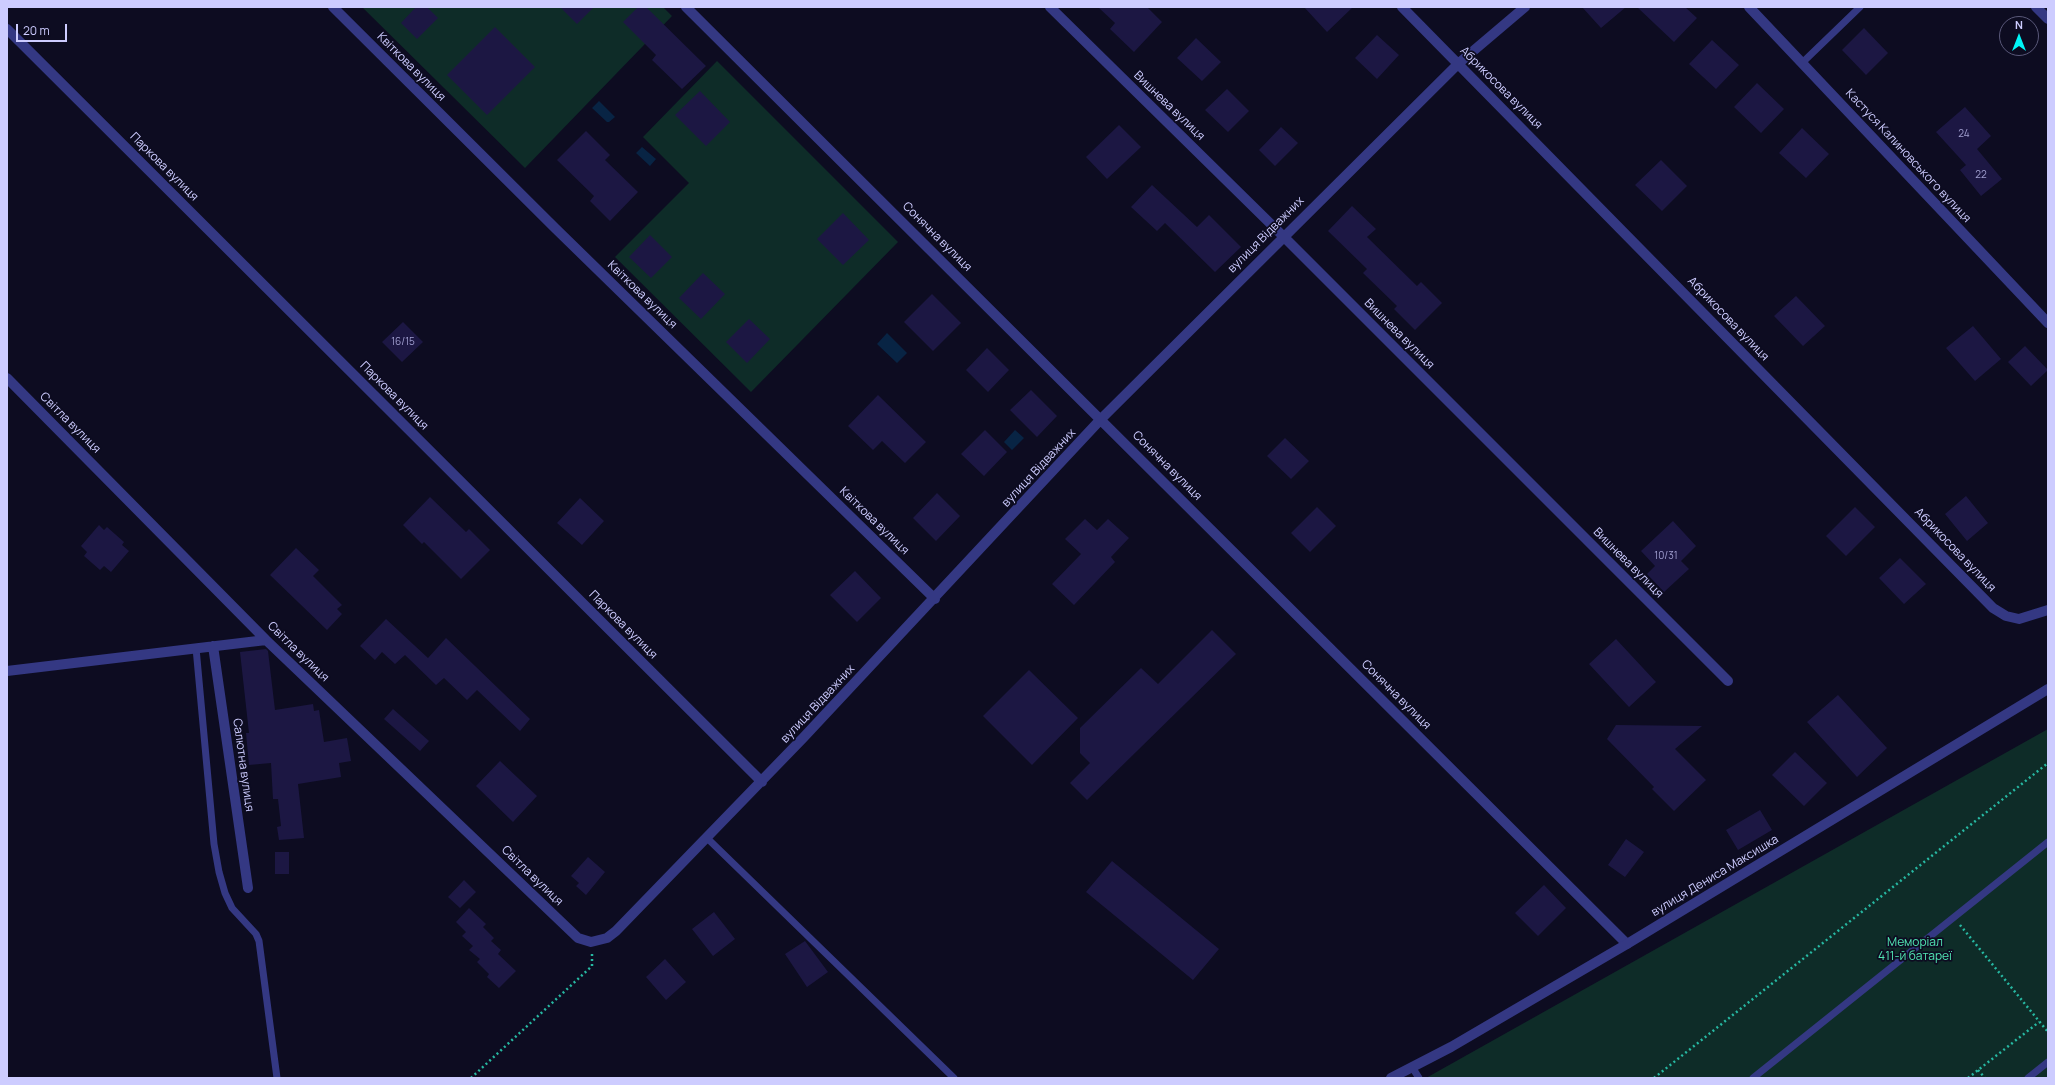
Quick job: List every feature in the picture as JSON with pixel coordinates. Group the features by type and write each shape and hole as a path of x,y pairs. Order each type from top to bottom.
{"street":[{"name":"Квіткова вулиця","path":"332,7 549,222 935,599"},
{"name":"Сонячна вулиця","path":"686,7 1102,419 1627,944"},
{"name":"Вишнева вулиця","path":"1050,7 1283,236 1728,681"},
{"name":"Абрикосова вулиця","path":"1402,7 1459,63 1993,608 2006,616 2019,619 2048,610"},
{"name":"вулиця Відважних","path":"591,942 607,938 616,930 762,782 1102,419 1283,236 1459,63 1525,7"},
{"name":"Кастуся Калиновського вулиця","path":"1749,7 2048,323"},
{"path":"2036,7 2048,19"},
{"name":"Паркова вулиця","path":"7,29 762,782"},
{"name":"Світла вулиця","path":"7,378 266,640 578,938 591,942"},
{"path":"7,671 266,640"},
{"name":"Салютна вулиця","path":"213,646 248,888"},
{"name":"вулиця Дениса Максишка","path":"1391,1078 1451,1047 1627,944 2048,689"}],"lane":[{"path":"1802,63 1860,7"},
{"path":"196,648 214,844 219,872 225,893 232,908 256,934 259,941 277,1078"},
{"path":"707,838 954,1078"},
{"path":"1753,1078 2048,842"},
{"path":"2028,1078 2048,1062"},
{"path":"1412,1067 1419,1078"}],"path":[{"path":"1654,1078 2048,763"},
{"path":"1954,917 2048,1032"},
{"path":"471,1078 592,966 591,942"},
{"path":"1968,1078 2039,1022"},
{"path":"1978,1070 1985,1078"}],"green space":[{"path":"362,7 663,7 672,16 525,168"},
{"path":"717,61 898,242 751,392 615,257 689,183 643,137"},
{"name":"Меморіал 411-й батареї","path":"2048,729 2048,1078 1426,1078"}],"water":[{"path":"599,101 615,117 609,122 607,122 592,108"},
{"path":"642,147 656,159 650,166 636,153"},
{"path":"887,333 907,353 897,363 877,344"},
{"path":"1015,430 1024,438 1012,450 1004,442"}],"building":[{"path":"416,7 427,7 438,18 417,39 401,23"},
{"path":"560,7 594,7 577,24"},
{"path":"638,7 646,7 706,66 682,89 652,60 656,55 623,22"},
{"path":"1098,7 1147,7 1162,22 1134,52 1110,29 1115,23"},
{"path":"1304,7 1353,7 1327,32"},
{"path":"1582,7 1626,7 1601,28"},
{"path":"1637,7 1685,7 1697,18 1674,42"},
{"path":"495,27 535,67 487,115 447,75"},
{"path":"1864,28 1888,53 1866,75 1842,50"},
{"path":"1377,35 1399,55 1377,79 1355,58"},
{"path":"1196,38 1221,62 1202,81 1177,58"},
{"path":"1712,40 1739,65 1716,89 1689,64"},
{"path":"1757,83 1784,109 1761,133 1734,107"},
{"path":"1227,89 1249,111 1228,132 1205,110"},
{"path":"700,91 730,122 706,146 675,115"},
{"path":"1965,107 1991,136 1977,149 2002,179 1981,196 1960,170 1966,165 1936,132"},
{"path":"1119,125 1141,147 1107,179 1086,157"},
{"path":"1281,127 1298,143 1275,166 1259,150"},
{"path":"1802,128 1829,154 1806,178 1779,153"},
{"path":"586,131 610,155 605,160 638,192 610,221 590,201 594,196 557,160"},
{"path":"1661,160 1687,186 1662,211 1635,185"},
{"path":"1152,185 1197,227 1209,215 1241,247 1215,272 1165,223 1157,231 1131,207"},
{"path":"1352,206 1376,229 1367,237 1417,286 1421,282 1442,303 1415,330 1394,309 1397,306 1363,273 1367,269 1328,231"},
{"path":"843,213 869,240 843,265 817,239"},
{"path":"650,235 672,257 651,278 629,257"},
{"path":"703,273 725,294 701,319 679,298"},
{"path":"932,294 961,323 933,351 904,322"},
{"path":"1796,296 1825,326 1803,346 1774,316"},
{"path":"749,319 770,339 747,363 726,342"},
{"path":"403,322 423,342 402,362 382,342"},
{"path":"1973,326 2001,359 1975,381 1946,348"},
{"path":"2025,346 2048,370 2031,386 2008,362"},
{"path":"987,348 1009,370 988,392 966,370"},
{"path":"1031,390 1057,416 1037,437 1010,410"},
{"path":"878,395 926,442 905,463 882,441 873,450 848,426"},
{"path":"985,430 1007,452 984,476 961,454"},
{"path":"1285,438 1309,461 1291,479 1267,456"},
{"path":"937,493 960,516 936,541 913,518"},
{"path":"1966,496 1988,523 1967,541 1945,514"},
{"path":"430,497 466,532 469,529 490,550 461,579 424,542 422,544 403,525"},
{"path":"580,498 604,521 582,545 557,523"},
{"path":"1317,507 1336,526 1310,552 1291,533"},
{"path":"1855,507 1875,527 1846,556 1826,536"},
{"path":"1085,519 1097,530 1108,519 1129,538 1111,557 1115,562 1074,605 1052,584 1081,554 1065,539"},
{"path":"1673,521 1696,546 1681,561 1689,569 1664,592 1647,574 1655,566 1641,551"},
{"path":"99,525 104,530 107,527 124,542 122,545 129,551 111,572 104,566 100,570 84,556 87,552 81,546"},
{"path":"296,548 319,570 313,576 342,605 337,609 342,614 327,630 270,575"},
{"path":"1900,558 1926,584 1904,604 1879,578"},
{"path":"855,571 881,598 857,622 830,595"},
{"path":"386,619 428,658 446,638 530,719 520,731 477,690 467,700 444,678 436,685 405,655 395,664 382,652 375,660 360,646"},
{"path":"1212,630 1236,654 1087,800 1070,783 1090,763 1080,753 1080,728 1141,668 1158,684"},
{"path":"1616,639 1656,682 1629,707 1589,664"},
{"path":"266,649 268,651 275,710 313,704 314,711 319,710 324,742 347,738 351,761 339,763 341,777 298,784 304,838 279,840 277,827 281,826 278,799 273,799 271,763 249,765 246,733 249,733 240,652"},
{"path":"1029,670 1078,718 1032,765 983,716"},
{"path":"1838,695 1887,748 1857,777 1807,722"},
{"path":"393,709 429,741 420,751 384,719"},
{"path":"1616,725 1702,726 1675,749 1706,780 1674,811 1652,789 1654,787 1607,739"},
{"path":"1795,752 1827,783 1804,806 1772,775"},
{"path":"500,761 537,796 513,822 476,786"},
{"path":"1760,810 1772,830 1738,850 1726,830"},
{"path":"1626,839 1644,852 1625,877 1608,865"},
{"path":"275,852 289,852 289,874 275,874"},
{"path":"588,857 605,872 586,895 576,886 579,883 571,876"},
{"path":"1112,861 1219,949 1193,980 1086,892"},
{"path":"464,880 476,892 460,908 448,897"},
{"path":"1544,885 1566,908 1538,936 1515,913"},
{"path":"469,908 486,924 483,927 494,938 491,941 501,950 498,954 516,971 499,988 487,977 489,974 477,962 480,959 469,950 473,946 462,936 466,932 456,922"},
{"path":"714,912 735,939 713,956 692,929"},
{"path":"805,941 828,972 807,987 785,954"},
{"path":"665,959 686,982 666,1000 646,977"}]}
